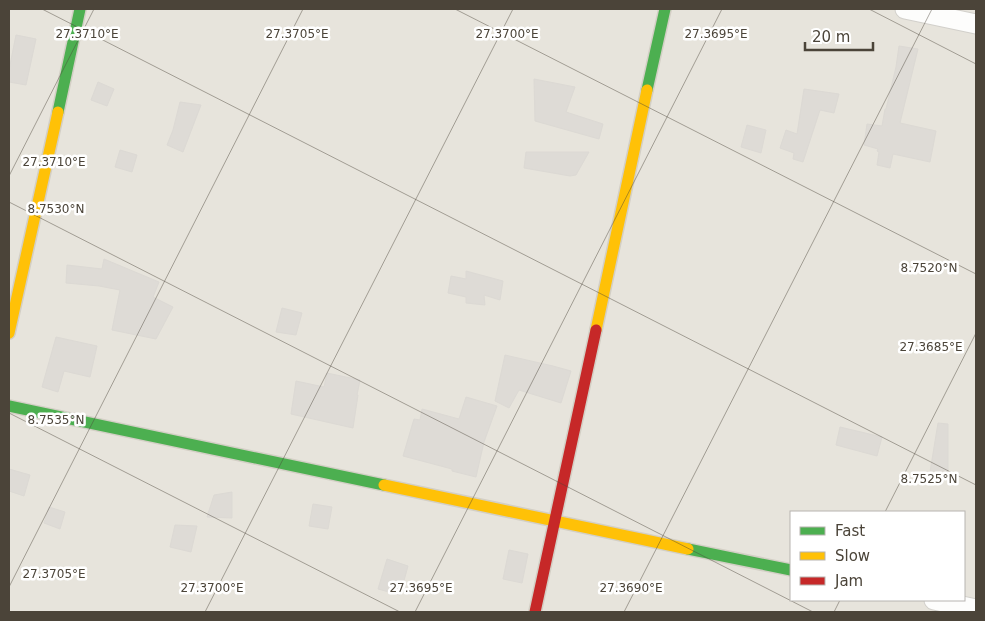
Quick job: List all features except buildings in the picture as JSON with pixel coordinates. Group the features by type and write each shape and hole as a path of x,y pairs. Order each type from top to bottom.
{"street":[{"path":"9,333 80,9"},
{"path":"535,612 665,9"},
{"path":"904,9 976,24"},
{"path":"9,406 790,570"},
{"path":"939,601 976,609"}],"shaded area":[{"path":"9,9 976,9 976,612 9,612"}],"traffic: fast":[{"path":"58,112 80,9"},
{"path":"647,90 665,9"},
{"path":"9,406 384,485"},
{"path":"688,549 790,570"}],"traffic: slow":[{"path":"596,330 647,90"},
{"path":"9,333 58,112"},
{"path":"384,485 688,549"}],"traffic: jam":[{"path":"535,612 596,330"}]}
